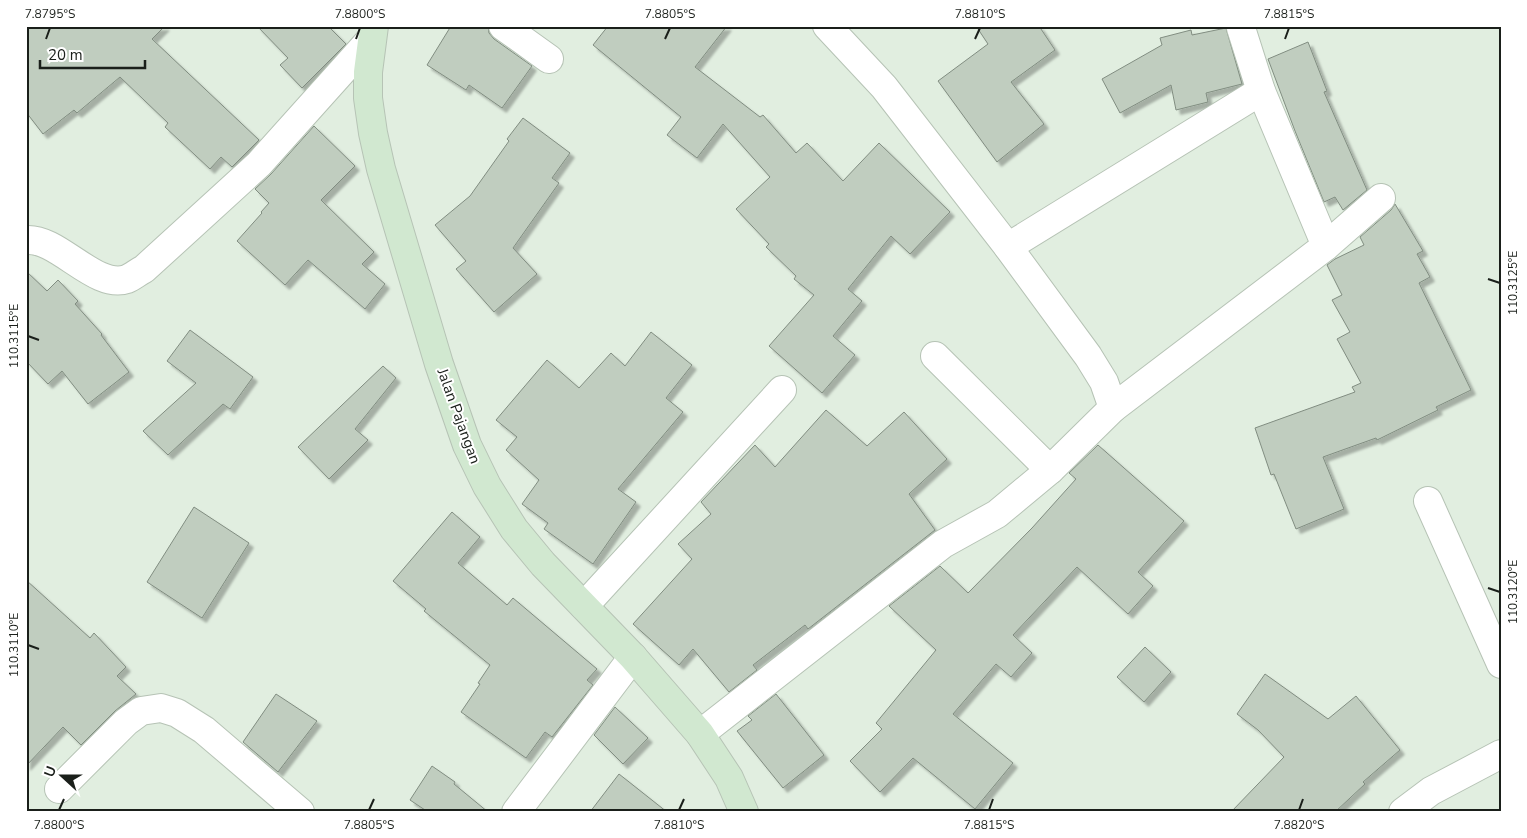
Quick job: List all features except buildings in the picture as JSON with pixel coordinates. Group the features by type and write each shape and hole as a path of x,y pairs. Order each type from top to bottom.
{"main road":[{"name":"Jalan Pajangan","path":"372,33 368,72 368,98 380,169 439,364 467,445 488,486 514,529 543,564 633,657 700,734 730,778 744,812"}],"street":[{"path":"504,26 549,59"},
{"path":"827,26 884,87 1008,246 1088,356 1104,382 1113,408"},
{"path":"1241,28 1261,91 1326,246"},
{"path":"26,240 33,239 54,249 96,274 110,280 126,279 144,269 259,164 372,33"},
{"path":"1008,246 1261,91"},
{"path":"700,734 943,544 997,514 1050,470 1113,408 1326,246 1381,198"},
{"path":"935,356 1050,470"},
{"path":"584,606 782,390"},
{"path":"1428,501 1501,664"},
{"path":"516,812 633,657"},
{"path":"59,789 126,722 142,711 161,708 177,713 204,730 300,812"},
{"path":"1403,812 1431,791 1501,754"}]}
